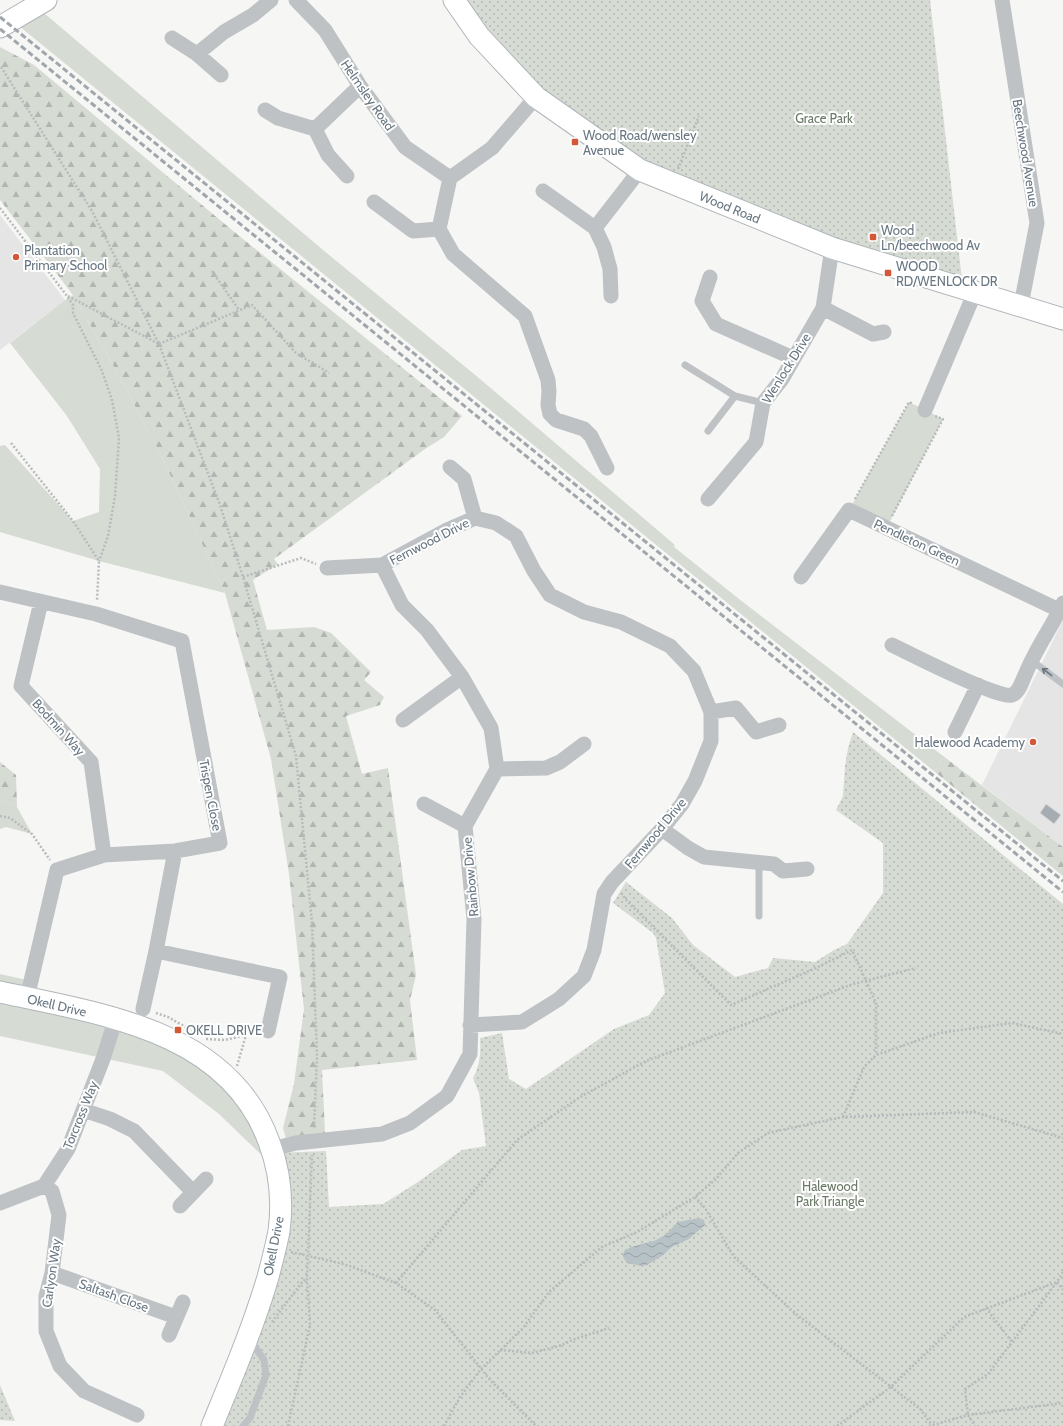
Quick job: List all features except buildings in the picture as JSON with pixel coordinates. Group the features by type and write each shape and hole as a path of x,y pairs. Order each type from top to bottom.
{"street":[{"path":"0,27 46,0"},
{"path":"197,54 224,32 253,15 271,0"},
{"name":"Helmsley Road","path":"296,0 325,30 360,86 405,147 450,178"},
{"name":"Wood Road","path":"454,0 479,36 536,97 640,170 832,248 1063,319"},
{"name":"Beechwood Avenue","path":"1002,0 1037,223 1021,306"},
{"path":"172,38 197,54 221,75"},
{"path":"315,129 360,86"},
{"path":"536,97 492,148 450,178 439,229 453,254 525,316 548,380 548,405 550,414 556,420 584,429 591,436 607,468"},
{"path":"264,110 278,118 315,129 328,155 346,176"},
{"path":"595,228 640,170"},
{"path":"543,191 595,228 604,247 610,269 611,296"},
{"path":"374,202 413,231 439,229"},
{"name":"Wenlock Drive","path":"708,499 756,442 763,403 782,379 793,358 824,308 832,248"},
{"path":"710,277 702,301 716,324 793,358"},
{"path":"925,410 975,292"},
{"path":"824,308 873,334 884,332"},
{"name":"Fernwood Drive","path":"450,467 464,480 475,518"},
{"path":"801,576 849,510"},
{"name":"Pendleton Green","path":"849,510 1061,607"},
{"name":"Fernwood Drive","path":"382,565 475,518 496,523 516,536 534,571 550,595 584,612 620,622 670,646 694,671 711,712 711,741 695,781 682,804 662,829 612,882 604,894 594,950 584,976 559,999 522,1022 470,1025"},
{"path":"327,568 382,565 402,605 427,630 462,677 491,728 497,770 546,768 560,762 584,744"},
{"name":"Trispen Close","path":"0,592 96,614 182,641 220,843 175,851 104,855 58,870"},
{"name":"Bodmin Way","path":"41,602 21,686 91,762 104,855"},
{"path":"892,645 978,685 1005,696 1011,696 1018,692 1031,660 1061,607"},
{"path":"403,720 462,677"},
{"path":"955,732 978,685"},
{"path":"711,712 736,708 756,732 779,725"},
{"name":"Rainbow Drive","path":"272,1149 296,1143 382,1134 410,1123 447,1096 470,1054 474,919 465,826 497,770"},
{"path":"424,804 465,826"},
{"path":"662,829 688,848 704,857 774,864 783,871 807,869"},
{"path":"143,1009 156,951 175,851"},
{"path":"27,998 58,870"},
{"path":"156,951 280,977 268,1031"},
{"name":"Okell Drive","path":"0,992 116,1018 161,1034 186,1046 208,1060 243,1094 256,1113 266,1132 272,1149 280,1190 279,1231 275,1252 258,1310 212,1426"},
{"name":"Torcross Way","path":"44,1186 68,1149 103,1059 116,1018"},
{"path":"83,1110 110,1119 134,1131 193,1192"},
{"path":"180,1206 206,1179"},
{"path":"0,1203 44,1186"},
{"name":"Carlyon Way","path":"44,1186 52,1191 59,1216 52,1273 46,1296 46,1331 60,1366 84,1392 137,1416"},
{"name":"Saltash Close","path":"52,1273 176,1317"},
{"path":"169,1335 183,1302"}],"lane":[{"path":"685,365 735,396 763,403"},
{"path":"708,431 735,396"},
{"path":"1031,660 1063,684"},
{"path":"759,916 760,863"},
{"path":"243,1426 250,1418 266,1375 264,1360 255,1347 246,1341"}],"path":[{"path":"1,67 92,211 159,344 220,505 296,756 312,923 317,1056 307,1278 310,1325 288,1426"},
{"path":"0,76 5,73"},
{"path":"672,183 699,116"},
{"path":"0,208 68,296 73,305 73,313 102,371 112,400 119,438 115,496 108,536 100,561 96,614"},
{"path":"212,271 239,310"},
{"path":"68,296 159,344"},
{"path":"159,344 252,305 296,352 329,373"},
{"path":"849,510 909,402 943,419 886,527"},
{"path":"11,443 73,521 100,561"},
{"path":"243,577 302,558 327,568"},
{"path":"0,816 10,818 32,834 58,870"},
{"path":"628,902 731,1005 816,968 852,950 876,1003 876,1055"},
{"path":"396,1283 517,1140 580,1097 646,1061 866,980 916,968"},
{"path":"843,1117 864,1067 876,1055 939,1033 1012,1023 1063,1034"},
{"path":"206,1039 225,1040 268,1031"},
{"path":"237,1068 246,1035"},
{"path":"444,1426 460,1397 481,1369 523,1328 549,1292 602,1247 637,1232 696,1197 715,1180 738,1153 768,1133 843,1117 974,1112 1063,1138"},
{"path":"696,1197 705,1208 734,1257 796,1314 892,1386 920,1409 931,1426 968,1415 1063,1403"},
{"path":"308,1255 344,1264 396,1283 434,1310 490,1380 536,1426"},
{"path":"975,1426 968,1415 964,1389 988,1374 1063,1272"},
{"path":"270,1324 303,1281 307,1278"},
{"path":"837,1426 892,1386 964,1316 1057,1282"},
{"path":"1057,1282 1063,1290"},
{"path":"986,1308 1012,1342"},
{"path":"500,1350 532,1354 609,1328"}],"shaded area":[{"name":"Plantation Primary School","path":"0,215 65,300 0,350"},
{"name":"Halewood Academy","path":"1063,620 1063,847 982,785"}],"green space":[{"name":"Grace Park","path":"454,0 930,0 963,289 653,175 527,88"},
{"path":"44,13 323,250 480,379 675,545 674,547 943,756 935,772 19,26"},
{"path":"0,47 34,65 232,230 462,416 444,437 425,449 274,559 278,564 253,580 267,630 314,627 331,633 371,672 364,680 384,697 380,705 346,716 362,774 388,768 416,975 410,1000 417,1060 322,1070 325,1133 286,1139 283,1128 294,1084 304,1009 289,874 271,759 225,593 162,457 118,374 73,295 0,200"},
{"path":"73,295 118,374 162,457 225,593 99,561 0,532 0,446 5,445 73,521 99,512 100,469 67,416 10,343"},
{"path":"909,402 943,419 887,527 849,510"},
{"name":"Halewood Park Triangle","path":"853,732 1063,904 1063,1426 217,1426 282,1254 291,1225 287,1193 278,1153 326,1151 329,1207 383,1204 418,1182 462,1150 486,1146 479,1093 473,1078 480,1059 480,1038 502,1033 509,1079 526,1089 614,1029 649,1015 665,993 656,938 653,933 613,903 626,882 672,918 693,945 735,977 768,968 773,958 815,962 847,944 883,893 883,843 836,810 843,796 845,766 848,748"},
{"path":"943,756 1063,847 1063,876 935,772"},
{"path":"0,762 16,775 17,807 0,799"},
{"path":"0,799 17,807 32,834 6,827 0,829"},
{"path":"0,974 31,981 27,998 0,992"},
{"path":"0,993 186,1046 243,1094 277,1170 219,1114 163,1071 0,1036"},
{"path":"0,1385 15,1421 0,1420"}],"water":[{"path":"699,1218 704,1220 705,1225 689,1239 672,1247 662,1256 647,1265 642,1266 627,1263 623,1257 624,1251 631,1247 654,1241 665,1235 678,1222"}],"railway":[{"path":"0,17 1063,881"},
{"path":"0,29 1063,892"}],"place":[{"name":"Wood Road/wensley Avenue","path":"575,142"},
{"name":"Wood Ln/beechwood Av","path":"873,237"},
{"name":"Plantation Primary School","path":"16,257"},
{"name":"WOOD RD/WENLOCK DR","path":"888,273"},
{"name":"Halewood Academy","path":"1033,742"},
{"name":"OKELL DRIVE","path":"178,1030"}]}
